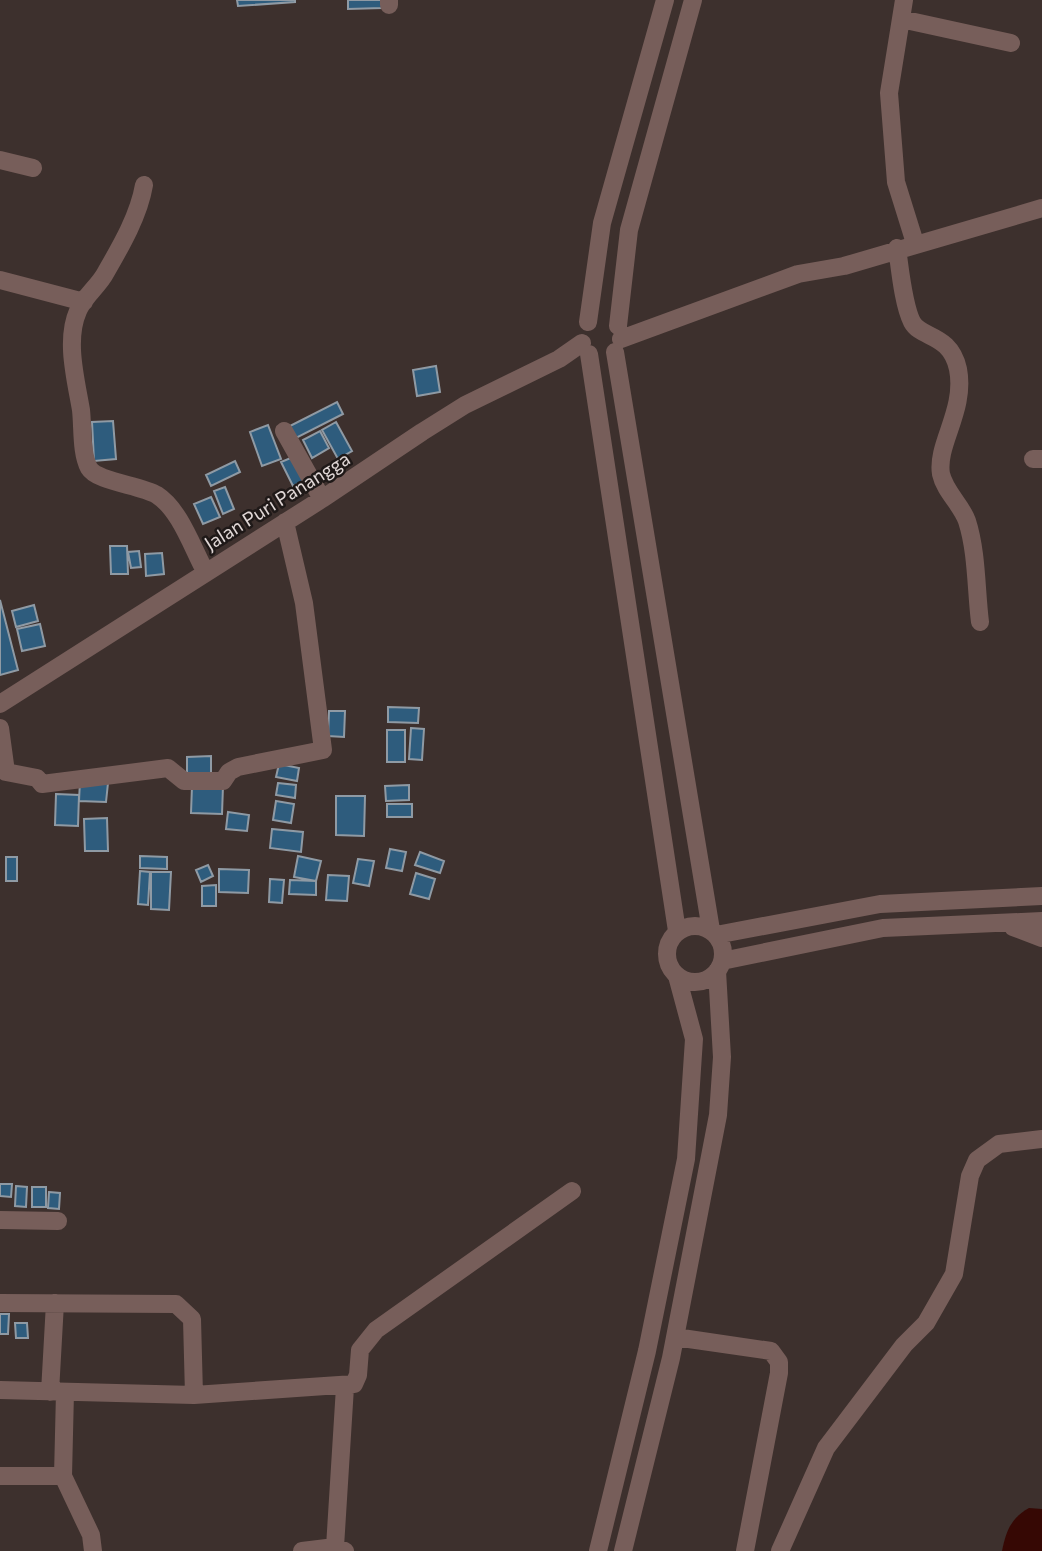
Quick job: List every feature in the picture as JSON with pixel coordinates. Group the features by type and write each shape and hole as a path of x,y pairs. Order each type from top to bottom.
{"street":[{"path":"588,323 602,223 665,0"},
{"path":"623,1551 675,1337 718,1115 722,1056 720,966 723,950 714,933 618,339 629,230 693,0"},
{"path":"904,0 889,93 896,182 915,243"},
{"path":"901,19 1011,43"},
{"path":"0,160 33,168"},
{"path":"145,185 141,202 106,272 84,302 73,329 74,366 88,467 93,473 135,486 164,501 171,508 205,570"},
{"path":"585,348 603,358 618,339 798,274 844,266 897,248 1042,208"},
{"path":"897,248 910,319 921,330 937,336 949,349 958,368 959,401 944,448 941,474 967,522 980,622"},
{"path":"0,280 84,302"},
{"path":"618,339 600,317 583,329 677,931"},
{"name":"Jalan Puri Panangga","path":"0,704 465,405 585,348"},
{"path":"285,431 322,499"},
{"path":"0,728 6,772 37,778 42,784 168,768 184,781 223,781 229,772 238,767 323,750 304,603 285,522"},
{"path":"598,1551 647,1351 686,1159 694,1039 677,976 667,960 666,951 670,940 677,931 688,926 714,933 880,904 1042,897"},
{"path":"995,898 996,922"},
{"path":"677,976 697,982 720,966 883,928 1042,920"},
{"path":"996,922 1042,938"},
{"path":"780,1551 826,1448 904,1345 926,1323 954,1274 970,1176 977,1160 999,1144 1042,1139"},
{"path":"0,1390 194,1395 345,1387 357,1382 360,1350 376,1330 572,1191"},
{"path":"0,1220 58,1221"},
{"path":"0,1303 168,1303 182,1306 192,1319 194,1395"},
{"path":"55,1303 57,1392 63,1476 91,1535 93,1551"},
{"path":"675,1337 771,1352 779,1362 779,1374 745,1551"},
{"path":"647,1351 671,1357"},
{"path":"302,1551 340,1549 345,1387"},
{"path":"0,1476 63,1476"}],"shaded area":[{"path":"1029,1508 1042,1509 1042,1551 1002,1551 1010,1526"}],"building":[{"path":"237,0 295,0 295,2 238,6"},
{"path":"348,0 382,0 382,8 348,9"},
{"path":"436,366 440,392 417,396 413,370"},
{"path":"337,402 343,414 292,440 286,428"},
{"path":"113,421 116,459 94,461 92,422"},
{"path":"336,422 352,451 338,459 322,430"},
{"path":"268,425 281,459 262,466 250,432"},
{"path":"320,431 329,448 312,458 303,440"},
{"path":"293,457 305,481 293,486 281,462"},
{"path":"235,461 240,472 211,486 206,475"},
{"path":"225,487 234,509 223,514 214,491"},
{"path":"211,497 220,517 203,524 194,504"},
{"path":"110,546 127,546 128,574 111,574"},
{"path":"139,551 141,567 131,568 128,552"},
{"path":"162,553 164,574 146,576 145,554"},
{"path":"0,600 18,670 0,675"},
{"path":"34,605 38,621 16,627 12,611"},
{"path":"40,624 45,646 22,651 17,629"},
{"path":"388,707 419,708 418,723 388,722"},
{"path":"329,711 345,711 344,737 328,736"},
{"path":"411,728 424,729 422,760 409,759"},
{"path":"387,730 405,730 405,762 387,762"},
{"path":"211,756 211,775 187,775 187,757"},
{"path":"279,764 299,768 297,781 276,777"},
{"path":"80,781 108,783 106,802 79,801"},
{"path":"278,783 296,785 295,798 276,795"},
{"path":"409,785 409,800 386,801 385,786"},
{"path":"192,786 223,786 222,814 191,813"},
{"path":"56,794 79,795 78,826 55,825"},
{"path":"336,796 365,796 364,836 336,835"},
{"path":"276,801 294,804 291,823 273,820"},
{"path":"387,804 412,804 412,817 387,817"},
{"path":"228,812 249,815 247,831 226,829"},
{"path":"107,818 108,851 85,851 84,819"},
{"path":"272,829 303,832 301,852 270,848"},
{"path":"390,849 406,852 402,871 386,868"},
{"path":"420,852 444,861 440,873 415,865"},
{"path":"140,856 167,857 167,869 140,868"},
{"path":"298,856 321,861 316,881 294,877"},
{"path":"6,857 17,857 17,881 6,881"},
{"path":"358,859 374,861 369,886 353,883"},
{"path":"208,865 213,876 201,882 196,870"},
{"path":"219,869 249,870 248,893 219,892"},
{"path":"140,871 150,872 148,905 138,904"},
{"path":"151,872 171,872 169,910 151,909"},
{"path":"416,873 435,879 429,899 410,894"},
{"path":"328,875 349,876 347,901 326,900"},
{"path":"270,879 284,880 282,903 269,902"},
{"path":"290,880 316,881 316,895 289,894"},
{"path":"216,885 216,906 202,906 202,886"},
{"path":"0,1184 12,1184 11,1197 0,1196"},
{"path":"16,1186 27,1187 26,1207 15,1206"},
{"path":"32,1187 46,1187 46,1207 32,1207"},
{"path":"49,1192 60,1193 59,1209 48,1208"},
{"path":"0,1314 9,1314 8,1334 0,1334"},
{"path":"15,1323 27,1323 28,1338 16,1338"}]}
